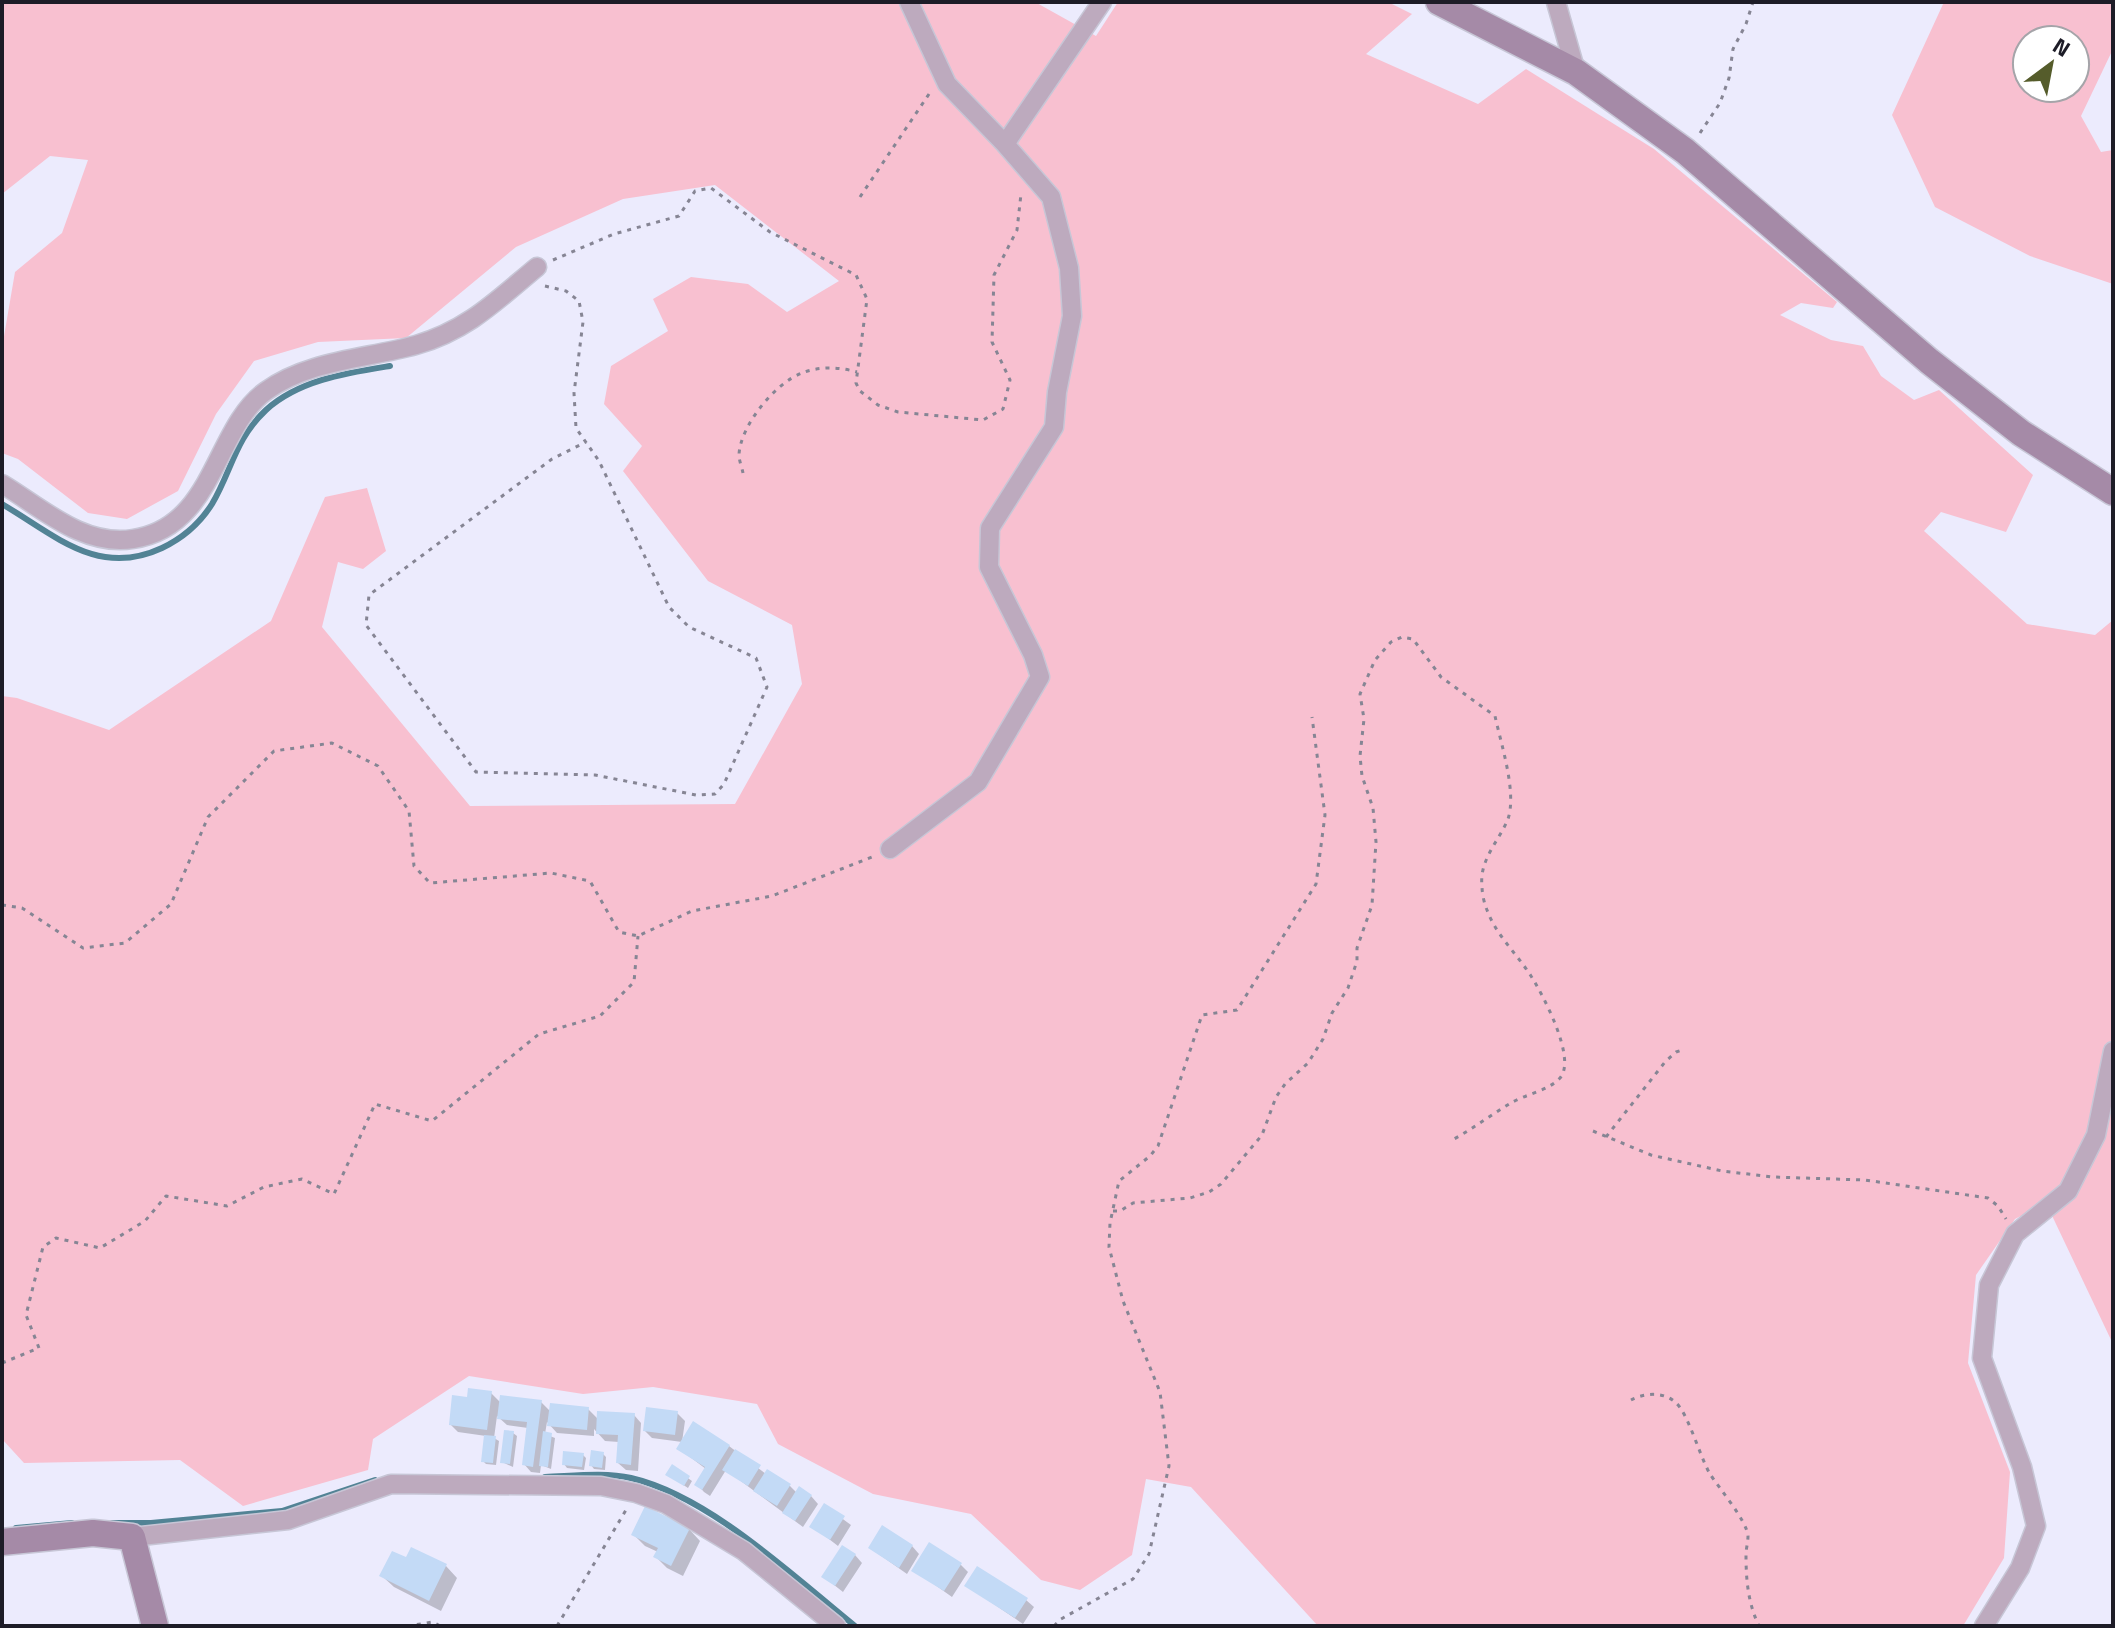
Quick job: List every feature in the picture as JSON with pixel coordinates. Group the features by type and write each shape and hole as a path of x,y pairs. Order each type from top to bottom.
{"street":[{"path":"890,849 978,782 1040,677 1033,655 989,567 990,528 1054,427 1057,392 1072,316 1069,268 1051,197 947,84 909,2"},
{"path":"1005,144 1102,2"},
{"path":"1439,2 1576,72 1685,151 1929,361 2021,433 2113,492"},
{"path":"1556,2 1576,72"},
{"path":"2,484 83,535 107,540 132,540 153,534 175,521 206,487 246,411 264,392 296,374 417,344 470,323 537,267"},
{"path":"1984,1626 2020,1568 2036,1526 2022,1467 1982,1358 1989,1285 2015,1234 2068,1191 2096,1135 2113,1051"},
{"path":"2,1542 93,1533 132,1537 288,1520 391,1484 601,1486 636,1493 666,1504 744,1551 836,1626"},
{"path":"132,1537 155,1626"}],"path":[{"path":"1685,151 1720,103 1729,78 1733,49 1753,2"},
{"path":"860,197 933,89 947,84"},
{"path":"537,267 614,234 679,216 695,191 711,188 770,232 856,275 867,299 856,383 860,391 878,405 898,412 983,420 1003,409 1010,380 992,342 994,275 1017,230 1024,166"},
{"path":"536,287 550,285 566,291 579,301 583,322 574,393 576,428 586,442 599,461 669,607 689,627 756,658 767,687 724,784 715,794 696,795 595,775 476,772 366,625 369,595 552,459 586,442"},
{"path":"743,473 739,454 748,428 761,405 781,385 802,372 843,368 857,372"},
{"path":"1113,1211 1120,1211 1133,1203 1173,1202 1190,1198 1221,1184 1262,1135 1280,1090 1308,1063 1323,1039 1332,1013 1348,988 1357,961 1357,948 1372,905 1376,842 1373,808 1362,776 1360,756 1364,719 1360,694 1375,660 1391,642 1402,637 1413,639 1441,677 1495,716 1511,802 1508,819 1484,866 1481,884 1487,910 1498,931 1533,979 1565,1053 1561,1076 1546,1087 1515,1100 1454,1139"},
{"path":"1054,1626 1061,1619 1133,1579 1149,1554 1169,1466 1160,1392 1137,1343 1114,1273 1109,1247 1110,1223 1119,1181 1158,1146 1202,1015 1237,1010 1316,884 1325,815 1312,717"},
{"path":"2,905 22,908 83,948 125,943 171,904 208,817 274,751 332,743 378,766 409,811 414,866 430,883 551,873 590,881 619,932 638,936 692,911 772,896 890,849"},
{"path":"2,1363 39,1348 26,1315 43,1247 56,1238 100,1248 145,1221 166,1196 227,1206 264,1187 302,1179 334,1194 375,1104 432,1121 539,1034 600,1016 634,982 638,936"},
{"path":"1606,1137 1665,1062 1685,1049"},
{"path":"1593,1131 1651,1155 1722,1171 1773,1177 1865,1180 1988,1198 1998,1206 2015,1234"},
{"path":"1631,1400 1641,1395 1663,1395 1677,1403 1685,1416 1704,1463 1729,1498 1748,1535 1745,1550 1747,1588 1759,1626"},
{"path":"557,1626 636,1493"},
{"path":"407,1626 433,1622 440,1626"}],"shaded area":[{"path":"2,2 1035,2 1096,36 1118,2 1388,2 1412,14 1366,54 1478,104 1526,69 1654,149 1837,302 1833,308 1801,303 1780,315 1831,340 1863,346 1881,376 1914,400 1939,390 2033,475 2006,532 1941,512 1924,531 2027,624 2095,635 2113,620 2113,1344 2046,1203 2015,1219 1976,1275 1968,1363 2010,1472 2004,1558 1963,1626 1318,1626 1191,1487 1146,1479 1132,1555 1080,1590 1041,1580 971,1514 873,1494 778,1444 757,1404 653,1387 583,1394 469,1376 373,1439 368,1470 243,1506 180,1460 24,1463 2,1439 2,696 17,698 109,730 271,621 325,497 367,488 386,551 363,569 338,562 322,627 470,806 735,804 802,684 792,625 708,581 623,471 642,446 604,404 611,366 668,331 653,299 691,277 748,284 787,312 839,281 715,185 623,199 516,247 406,338 318,342 254,361 216,414 178,491 127,519 88,513 18,459 2,453 2,348 15,272 62,233 88,160 50,156 2,194"},
{"path":"1944,2 2113,2 2113,49 2091,95 2091,24 2011,24 2011,104 2087,104 2081,116 2101,152 2113,150 2113,284 2030,256 1935,207 1892,115"}],"building":[{"path":"468,1388 492,1391 487,1430 449,1425 452,1395 467,1397"},
{"path":"500,1395 542,1400 533,1467 522,1465 527,1422 497,1419"},
{"path":"550,1403 589,1407 587,1430 547,1426"},
{"path":"646,1407 678,1411 675,1435 643,1431"},
{"path":"597,1411 635,1413 631,1465 616,1463 618,1435 596,1434"},
{"path":"693,1421 730,1445 702,1490 694,1485 705,1467 676,1449"},
{"path":"504,1430 514,1431 510,1464 500,1463"},
{"path":"543,1431 552,1433 548,1467 539,1466"},
{"path":"484,1435 496,1436 493,1463 481,1462"},
{"path":"735,1449 761,1465 748,1486 722,1470"},
{"path":"591,1450 604,1452 602,1468 589,1466"},
{"path":"563,1451 584,1453 582,1467 562,1465"},
{"path":"672,1464 690,1476 684,1486 665,1475"},
{"path":"767,1469 791,1484 777,1506 753,1491"},
{"path":"799,1486 812,1495 795,1521 782,1513"},
{"path":"824,1503 845,1516 830,1540 809,1527"},
{"path":"645,1506 690,1528 671,1566 653,1557 658,1548 631,1535"},
{"path":"882,1525 913,1545 899,1568 868,1548"},
{"path":"929,1542 962,1563 944,1591 911,1571"},
{"path":"842,1545 856,1554 835,1586 821,1577"},
{"path":"411,1547 447,1564 429,1601 379,1576 392,1551 406,1557"},
{"path":"977,1566 1028,1598 1015,1618 964,1586"}],"waterway":[{"path":"2,504 59,539 97,555 117,558 139,556 162,548 184,535 207,511 247,432 266,410 293,391 308,385 390,366"},
{"path":"545,1477 621,1476 660,1487 690,1502 749,1540 855,1626"},
{"path":"112,1523 151,1523 282,1511 375,1480"},
{"path":"16,1528 72,1523"}]}
